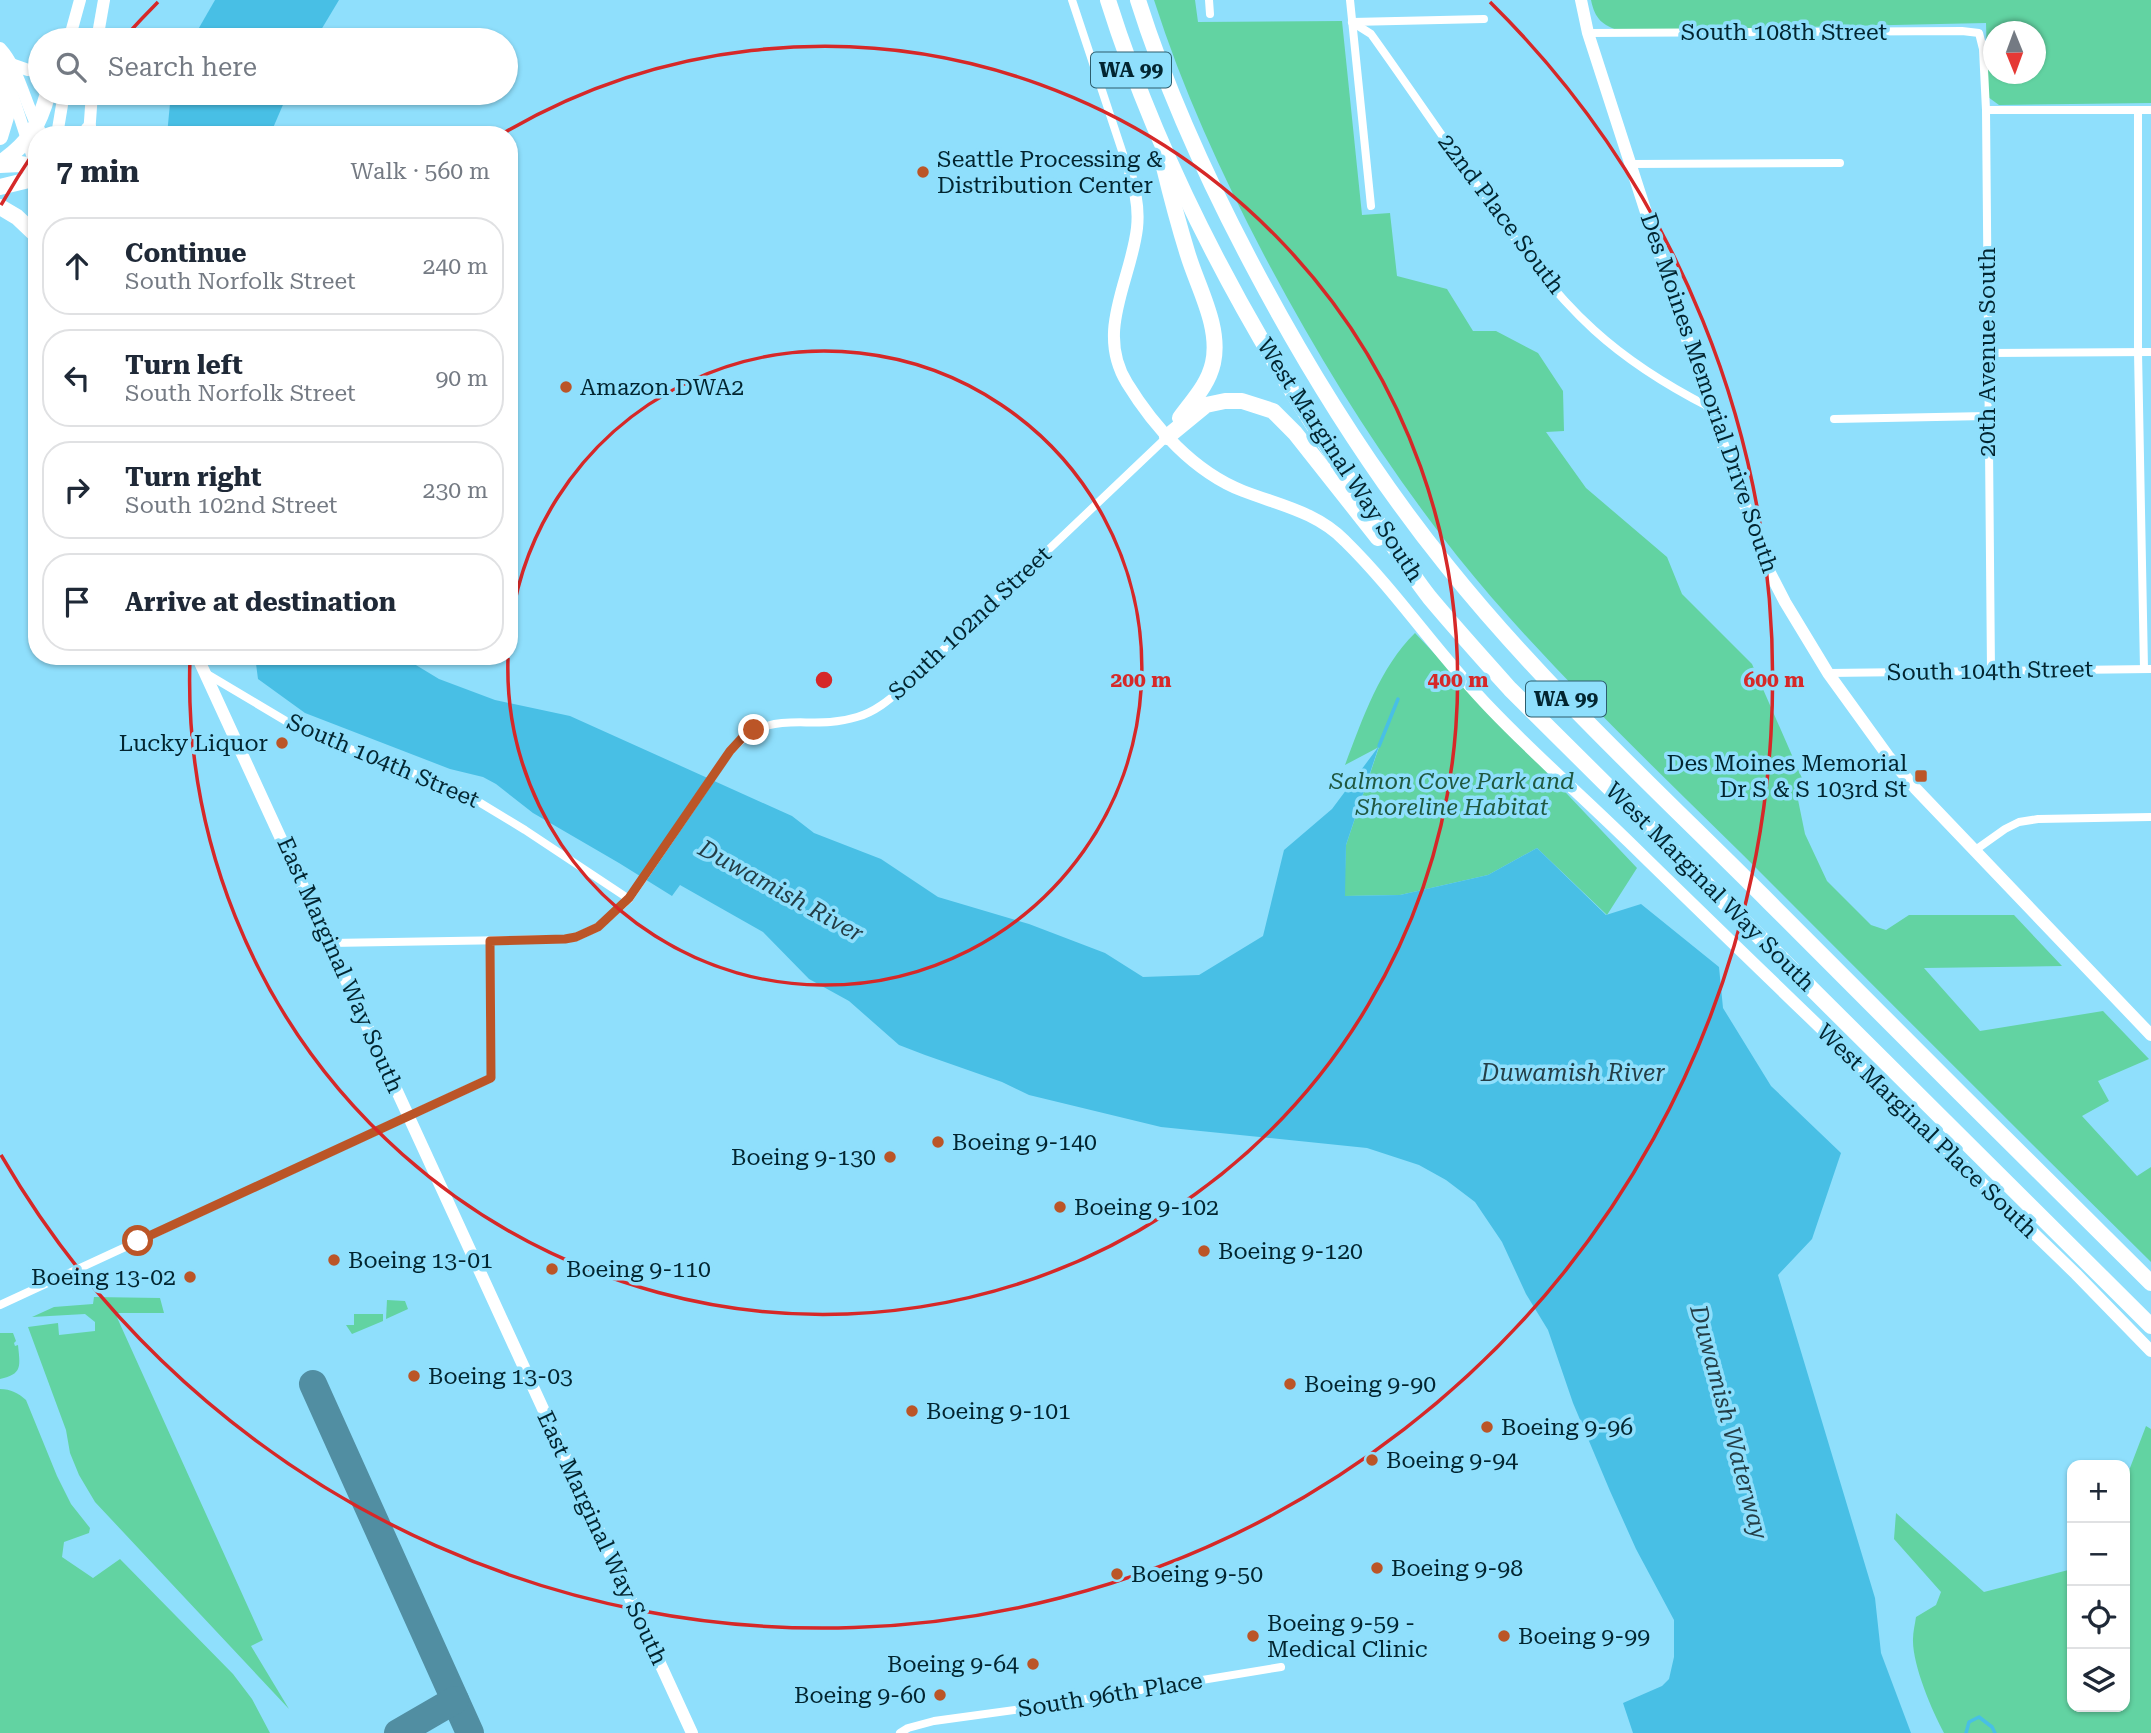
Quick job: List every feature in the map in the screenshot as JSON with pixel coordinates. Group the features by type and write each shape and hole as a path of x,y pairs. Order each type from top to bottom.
{"highway":[{"name":"West Marginal Way South","path":"1108,0 1158,138 1241,304 1296,400 1429,596 1510,689 2151,1326"},
{"name":"West Marginal Way South","path":"1138,0 1152,45 1193,144 1228,218 1292,340 1344,424 1447,567 1550,682 2151,1283"},
{"path":"0,137 6,117 6,67"},
{"path":"38,126 44,105"},
{"path":"1158,138 1174,209 1211,323 1215,344 1209,376 1167,437"},
{"path":"0,164 28,140"},
{"path":"0,164 28,169"},
{"path":"0,187 28,174"},
{"path":"0,206 28,225"},
{"path":"1167,437 1206,405 1242,401 1273,411 1288,424 1358,513 1429,596"}],"main road":[{"path":"72,28 80,0"},
{"path":"99,28 104,0"},
{"name":"Des Moines Memorial Drive South","path":"1581,0 1588,33 1709,407 1769,571 1785,602 1828,673 1888,756 1974,851 2151,1035"},
{"path":"0,47 32,126"},
{"path":"6,67 28,70"},
{"path":"58,126 62,105"},
{"path":"88,126 90,105"},
{"name":"West Marginal Place South","path":"1130,175 1136,191 1137,226 1116,308 1113,341 1119,369 1127,384 1167,437 1212,476 1242,491 1315,518 1346,541 1488,707 2151,1350"},
{"name":"East Marginal Way South","path":"202,665 692,1733"}],"street":[{"path":"1072,0 1130,175"},
{"path":"1209,0 1210,14"},
{"path":"1350,0 1371,206"},
{"path":"1352,22 1484,19"},
{"name":"22nd Place South","path":"1352,22 1371,34 1522,250 1554,289 1595,331 1632,360 1676,390 1709,407"},
{"name":"South 108th Street","path":"1588,33 1979,33"},
{"name":"20th Avenue South","path":"1979,33 1983,49 1986,110 1991,671"},
{"path":"1986,110 2151,110"},
{"path":"2138,110 2138,352 2147,669"},
{"path":"1630,164 1840,163"},
{"path":"1987,353 2151,352"},
{"path":"1834,419 1987,416"},
{"name":"South 102nd Street","path":"330,943 576,937 598,927 629,898 720,765 742,738 768,724 855,718 878,708 1167,437"},
{"name":"South 104th Street","path":"1828,673 2147,669"},
{"name":"South 104th Street","path":"206,674 315,736 464,793 629,898"},
{"path":"1974,851 1996,834 2019,822 2151,817"},
{"path":"0,1305 491,1078 490,941"},
{"name":"South 96th Place","path":"900,1733 934,1721 1281,1667"}],"green space":[{"path":"1154,0 1195,0 1198,22 1342,21 1362,215 1390,213 1397,276 1447,289 1473,331 1496,331 1538,353 1563,391 1564,431 1546,432 1586,488 1667,557 1682,594 1752,664 1805,785 1796,790 1805,834 1827,881 1871,925 1886,930 1909,915 2014,915 2062,966 1924,968 1980,1031 2103,1011 2149,1059 2098,1081 2109,1101 2082,1116 2137,1176 2151,1167 2151,1262 1612,726 1532,643 1458,557 1378,448 1285,295 1203,130"},
{"path":"1591,0 2151,0 2151,103 1999,105 1988,97 1988,84 2046,84 2046,21 1620,31 1597,17"},
{"name":"Salmon Cove Park and Shoreline Habitat","path":"1415,633 1637,868 1607,915 1537,848 1488,875 1400,895 1344,896 1346,845 1379,747 1345,765 1365,712 1382,678"},
{"path":"94,1297 160,1298 164,1313 115,1313 263,1640 251,1646 289,1709 95,1502 79,1475 70,1453 66,1430 28,1327 58,1323 59,1335 95,1331 95,1322 85,1314 32,1317 54,1307 93,1304"},
{"path":"387,1300 405,1301 408,1309 386,1319"},
{"path":"354,1314 383,1314 383,1321 352,1334 346,1325 354,1325"},
{"path":"0,1333 13,1333 19,1358 16,1372 0,1379"},
{"path":"0,1389 14,1392 26,1400 71,1504 90,1528 89,1533 64,1542 62,1557 93,1578 120,1559 233,1674 252,1699 270,1733 0,1733"},
{"path":"2146,1426 2151,1429 2151,1733 1944,1733 1919,1674 1913,1639 1916,1617 1936,1605 1941,1592 1894,1539 1896,1513 1984,1592 2067,1570 2067,1712 2130,1712 2130,1468"}],"water":[{"path":"215,0 339,0 322,28 199,28"},
{"path":"170,105 283,105 274,126 168,126"},
{"name":"Duwamish River","path":"256,665 416,665 439,679 495,700 570,716 792,816 814,833 881,859 938,897 1029,924 1105,953 1143,977 1199,975 1263,936 1284,850 1332,809 1379,746 1346,845 1345,896 1400,895 1488,875 1537,848 1606,915 1641,904 1719,967 1723,1008 1771,1086 1841,1153 1812,1239 1778,1275 1875,1598 1881,1653 1911,1733 1633,1733 1623,1703 1662,1686 1669,1679 1674,1657 1674,1620 1636,1549 1610,1491 1573,1403 1548,1330 1526,1294 1502,1242 1475,1202 1446,1180 1419,1165 1367,1148 1161,1127 1029,1095 1002,1082 899,1045 849,1001 809,979 763,932 680,885 672,896 533,813 483,777 450,769 305,713 258,679"}],"waterway":[{"path":"1379,746 1398,699"},
{"path":"1966,1733 1969,1722 1979,1717 1992,1727 1995,1733"}],"taxiway":[{"path":"313,1384 470,1733"},
{"path":"398,1733 455,1700"}],"place":[{"name":"Seattle Processing & Distribution Center","path":"923,172"},
{"name":"Amazon DWA2","path":"566,387"},
{"name":"Lucky Liquor","path":"282,743"},
{"name":"Des Moines Memorial Dr S & S 103rd St","path":"1921,776"},
{"name":"Boeing 9-140","path":"938,1142"},
{"name":"Boeing 9-130","path":"890,1157"},
{"name":"Boeing 9-102","path":"1060,1207"},
{"name":"Boeing 9-120","path":"1204,1251"},
{"name":"Boeing 13-01","path":"334,1260"},
{"name":"Boeing 9-110","path":"552,1269"},
{"name":"Boeing 13-02","path":"190,1277"},
{"name":"Boeing 13-03","path":"414,1376"},
{"name":"Boeing 9-90","path":"1290,1384"},
{"name":"Boeing 9-101","path":"912,1411"},
{"name":"Boeing 9-96","path":"1487,1427"},
{"name":"Boeing 9-94","path":"1372,1460"},
{"name":"Boeing 9-98","path":"1377,1568"},
{"name":"Boeing 9-50","path":"1117,1574"},
{"name":"Boeing 9-59 - Medical Clinic","path":"1253,1636"},
{"name":"Boeing 9-99","path":"1504,1636"},
{"name":"Boeing 9-64","path":"1033,1664"},
{"name":"Boeing 9-60","path":"940,1695"}],"route":[{"path":"138,1241 491,1078 490,941 565,939 588,932 607,920 629,898 730,751 754,730"}],"water label":[{"name":"Duwamish Waterway","path":"1729,1422"}]}
